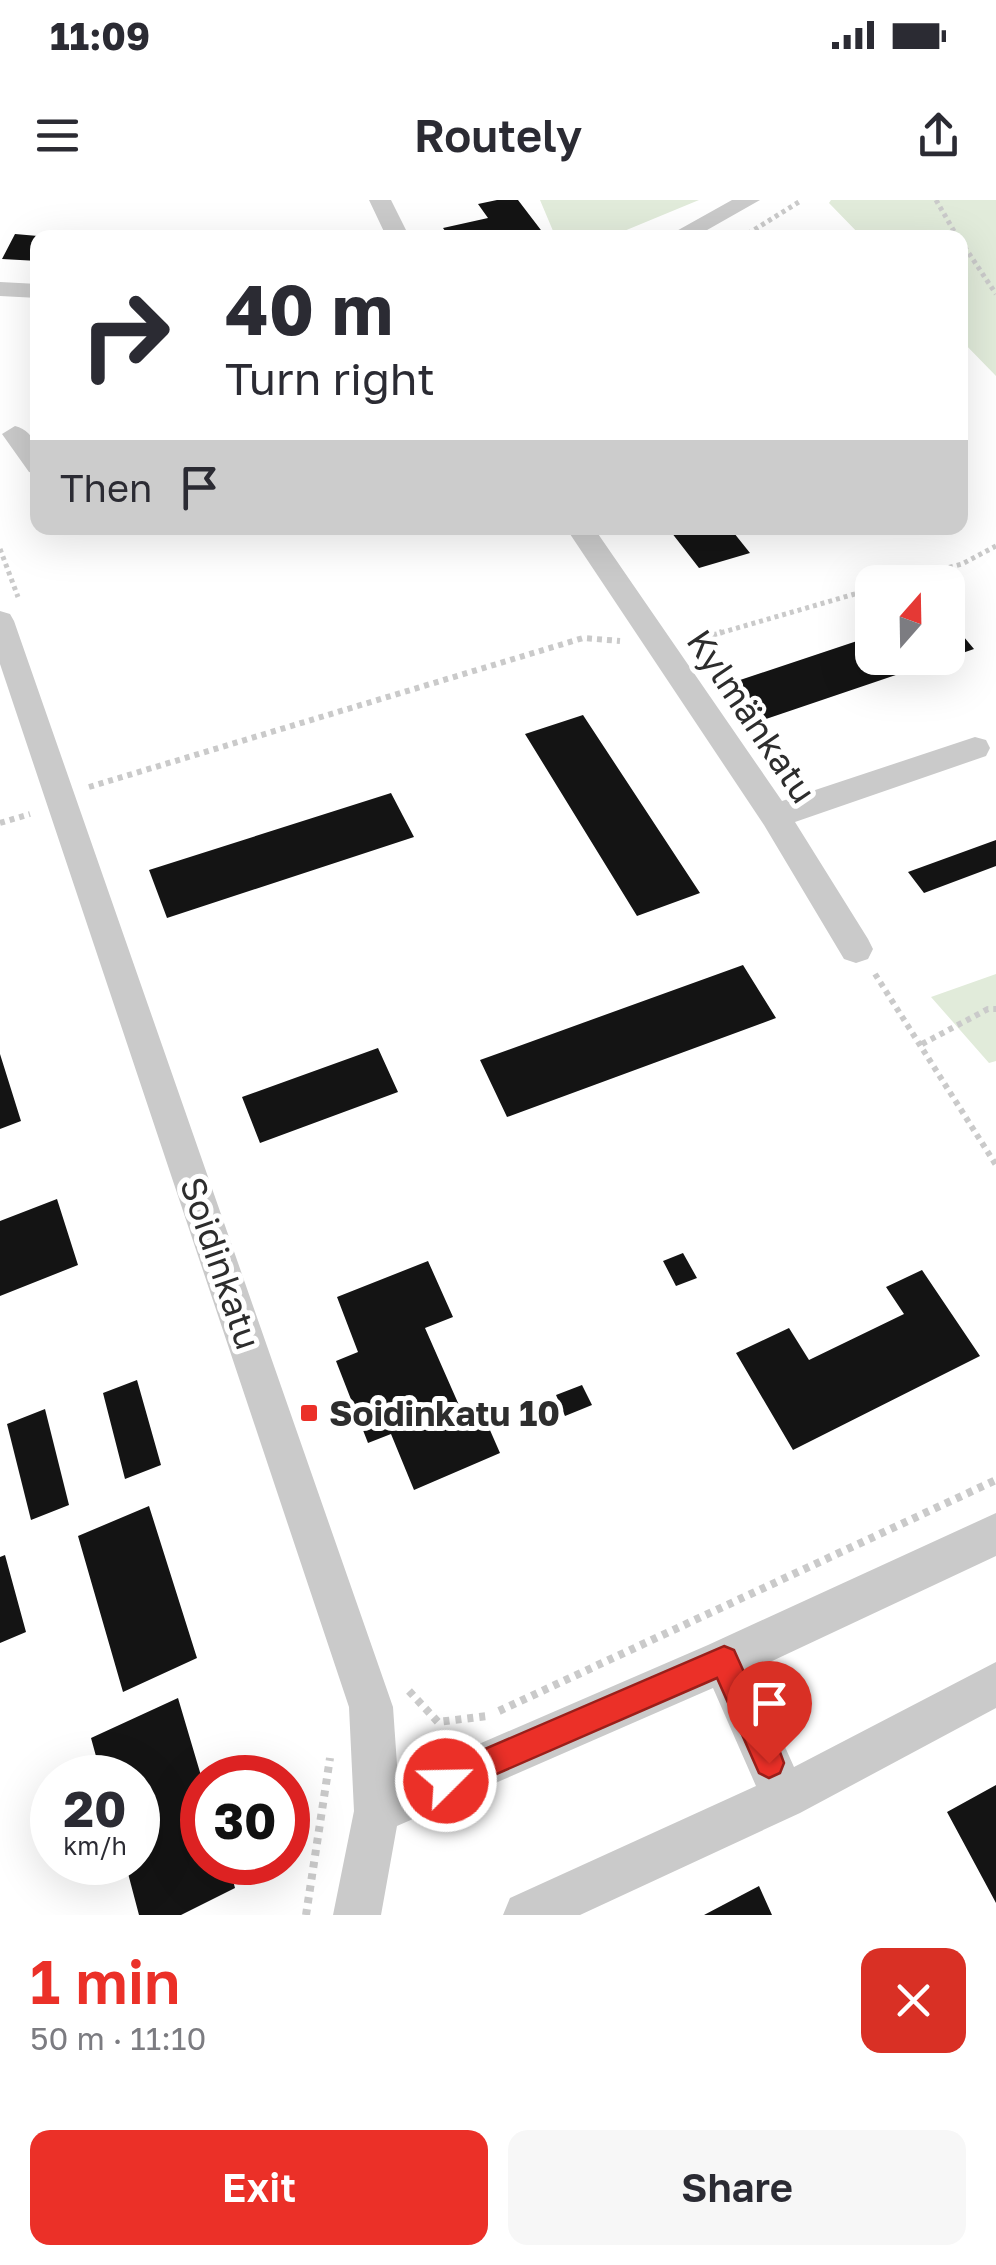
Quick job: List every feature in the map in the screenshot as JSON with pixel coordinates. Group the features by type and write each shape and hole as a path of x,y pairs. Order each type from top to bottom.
{"street":[{"path":"380,200 395,230"},
{"path":"691,230 749,200"},
{"path":"0,288 30,290"},
{"name":"Kylmänkatu","path":"585,535 776,816 856,949"},
{"name":"Soidinkatu","path":"10,612 66,801 371,1707 377,1811 356,1915"},
{"path":"776,816 976,748"},
{"path":"377,1811 724,1660 996,1534"},
{"path":"724,1660 784,1797"},
{"path":"527,1915 784,1797 996,1684"}],"path":[{"path":"754,230 802,200"},
{"path":"936,200 954,230"},
{"path":"968,252 996,294"},
{"path":"958,565 996,546"},
{"path":"0,549 10,612"},
{"path":"0,822 584,638 661,646 707,638 855,594"},
{"path":"856,949 892,994 996,1164"},
{"path":"922,1044 988,1009 996,1009"},
{"path":"402,1673 409,1692 438,1722 484,1718 996,1480"},
{"path":"306,1915 332,1742"}],"green space":[{"path":"540,200 699,200 626,230 553,230"},
{"path":"996,200 996,376 968,347 968,230 855,230 829,203"},
{"path":"996,974 996,1061 989,1063 931,997"}],"building":[{"path":"518,200 541,230 444,230 488,218 478,204"},
{"path":"15,234 30,235 30,261 2,259"},
{"path":"673,535 736,535 750,553 699,568"},
{"path":"855,642 855,675 896,675 766,719 737,681"},
{"path":"583,715 700,893 637,916 525,734"},
{"path":"391,793 414,837 167,918 149,870"},
{"path":"996,840 996,866 924,893 908,872"},
{"path":"743,965 776,1018 507,1117 480,1060"},
{"path":"378,1048 398,1092 260,1143 242,1097"},
{"path":"0,1054 21,1121 0,1129"},
{"path":"57,1199 78,1265 0,1296 0,1221"},
{"path":"683,1253 697,1278 676,1286 663,1261"},
{"path":"428,1261 453,1317 425,1328 462,1412 479,1405 500,1453 414,1490 391,1434 368,1443 336,1361 358,1352 337,1297"},
{"path":"922,1270 980,1356 793,1450 736,1353 789,1328 809,1360 904,1314 886,1287"},
{"path":"137,1380 161,1465 125,1479 103,1393"},
{"path":"582,1385 592,1405 565,1416 556,1395"},
{"path":"45,1409 69,1505 31,1520 7,1424"},
{"path":"149,1506 197,1658 123,1692 78,1536"},
{"path":"5,1555 26,1632 0,1643 0,1557"},
{"path":"178,1698 195,1755 180,1755 180,1885 235,1888 181,1915 139,1915 131,1885 160,1885 160,1755 96,1755 91,1738"},
{"path":"996,1785 996,1903 947,1812"},
{"path":"759,1886 772,1915 704,1915"}],"place":[{"name":"Soidinkatu 10","path":"309,1413"}],"route":[{"path":"446,1781 724,1660 769,1763"}]}
